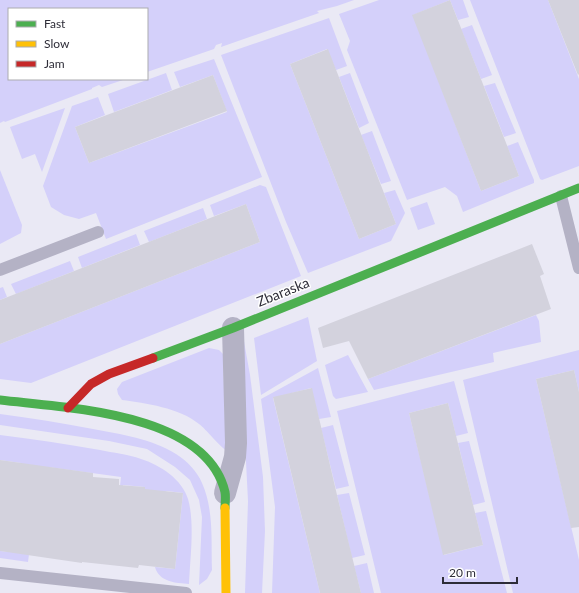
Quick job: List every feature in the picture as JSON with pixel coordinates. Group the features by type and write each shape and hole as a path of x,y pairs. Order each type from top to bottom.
{"street":[{"name":"Zbaraska","path":"68,408 91,384 109,374 233,328 579,188"},
{"path":"226,593 226,493 235,457 236,443 233,328"},
{"path":"0,400 68,408 139,421 157,426 174,434 203,455 217,472 226,493"}],"lane":[{"path":"561,196 579,268"},
{"path":"0,270 98,232"},
{"path":"0,573 186,593"}],"shaded area":[{"path":"0,0 354,0 317,11 319,13 221,47 222,43 216,45 214,49 148,72 148,8 8,8 8,80 123,80 102,87 99,85 92,89 0,123"},
{"path":"379,0 450,0 413,15 481,191 519,176 507,146 518,142 534,183 463,212 457,196 445,187 407,200 347,50 350,41 339,14"},
{"path":"450,0 463,0 469,17 458,20"},
{"path":"470,0 548,0 579,79 579,166 542,180 540,179"},
{"path":"329,18 347,66 336,70 327,49 290,64 359,239 396,224 384,193 395,190 405,213 391,241 308,273 286,222 221,55"},
{"path":"472,25 492,75 481,79 461,29"},
{"path":"214,59 262,177 106,239 96,213 79,219 64,215 51,207 43,186 72,106 98,97 105,115 75,127 89,163 227,112 213,75 180,87 174,72"},
{"path":"166,73 172,90 114,112 108,94"},
{"path":"350,73 369,123 359,128 339,77"},
{"path":"495,83 516,133 504,137 484,86"},
{"path":"65,108 42,172 35,154 22,159 10,127"},
{"path":"372,131 391,181 381,184 361,135"},
{"path":"0,170 22,225 21,233 0,244"},
{"path":"260,185 266,187 301,276 31,383 0,379 0,344 260,242 246,204 214,216 210,205"},
{"path":"427,202 435,224 418,230 410,208"},
{"path":"203,208 207,219 149,242 144,231"},
{"path":"136,234 140,245 82,268 78,257"},
{"path":"70,261 74,271 16,294 11,284"},
{"path":"3,287 7,297 0,300 0,288"},
{"path":"536,315 539,321 541,342 493,353 494,362 374,390 368,379"},
{"path":"308,317 317,361 261,395 254,338"},
{"path":"243,336 250,375 263,477 265,531 262,593 245,593 248,501 240,344"},
{"path":"209,348 219,350 223,354 226,450 202,426 191,418 162,407 122,400 117,389 122,382"},
{"path":"579,350 579,392 574,370 536,379 579,560 579,593 513,593 463,380"},
{"path":"348,355 368,392 336,399 333,396 325,365"},
{"path":"318,368 331,417 319,419 311,388 273,398 320,593 272,593 275,507 261,399"},
{"path":"454,381 468,433 456,436 448,403 409,413 444,555 483,545 475,513 486,511 507,593 381,593 337,411"},
{"path":"0,414 70,425 136,438 157,444 184,460 194,470 200,479 206,493 211,526 212,570 207,579 199,585 202,517 199,500 190,480 175,467 147,449 109,441 0,425"},
{"path":"333,425 349,486 336,489 321,428"},
{"path":"0,435 131,456 156,465 176,479 185,492 190,509 192,541 189,584 164,579 157,572 155,567 175,569 183,493 167,491 144,506 145,487 123,485 118,504 121,477 48,467 32,531 28,562 0,558 0,551 9,552 21,463 0,460"},
{"path":"469,441 485,502 473,505 458,443"},
{"path":"349,493 365,555 352,558 337,495"},
{"path":"367,563 374,593 361,593 354,566"}],"building":[{"path":"450,0 519,176 481,191 412,15"},
{"path":"548,0 579,0 578,75"},
{"path":"328,49 396,224 359,239 290,64"},
{"path":"213,75 227,111 89,163 75,127"},
{"path":"246,204 260,242 0,344 0,300"},
{"path":"532,244 544,274 540,276 551,309 368,379 349,341 323,348 318,328"},
{"path":"574,370 579,392 579,527 571,528 536,379"},
{"path":"312,388 361,593 320,593 273,397"},
{"path":"448,403 483,545 443,555 409,413"},
{"path":"0,460 93,473 93,477 119,479 119,485 145,487 145,489 183,493 175,569 139,565 138,568 82,563 0,551"}],"traffic: fast":[{"path":"153,358 233,328 579,188"},
{"path":"0,400 60,406 95,412 130,419 163,430 191,445 213,465 225,492 225,508"}],"traffic: slow":[{"path":"225,508 226,593"}],"traffic: jam":[{"path":"68,408 91,384 109,374 153,358"}]}
